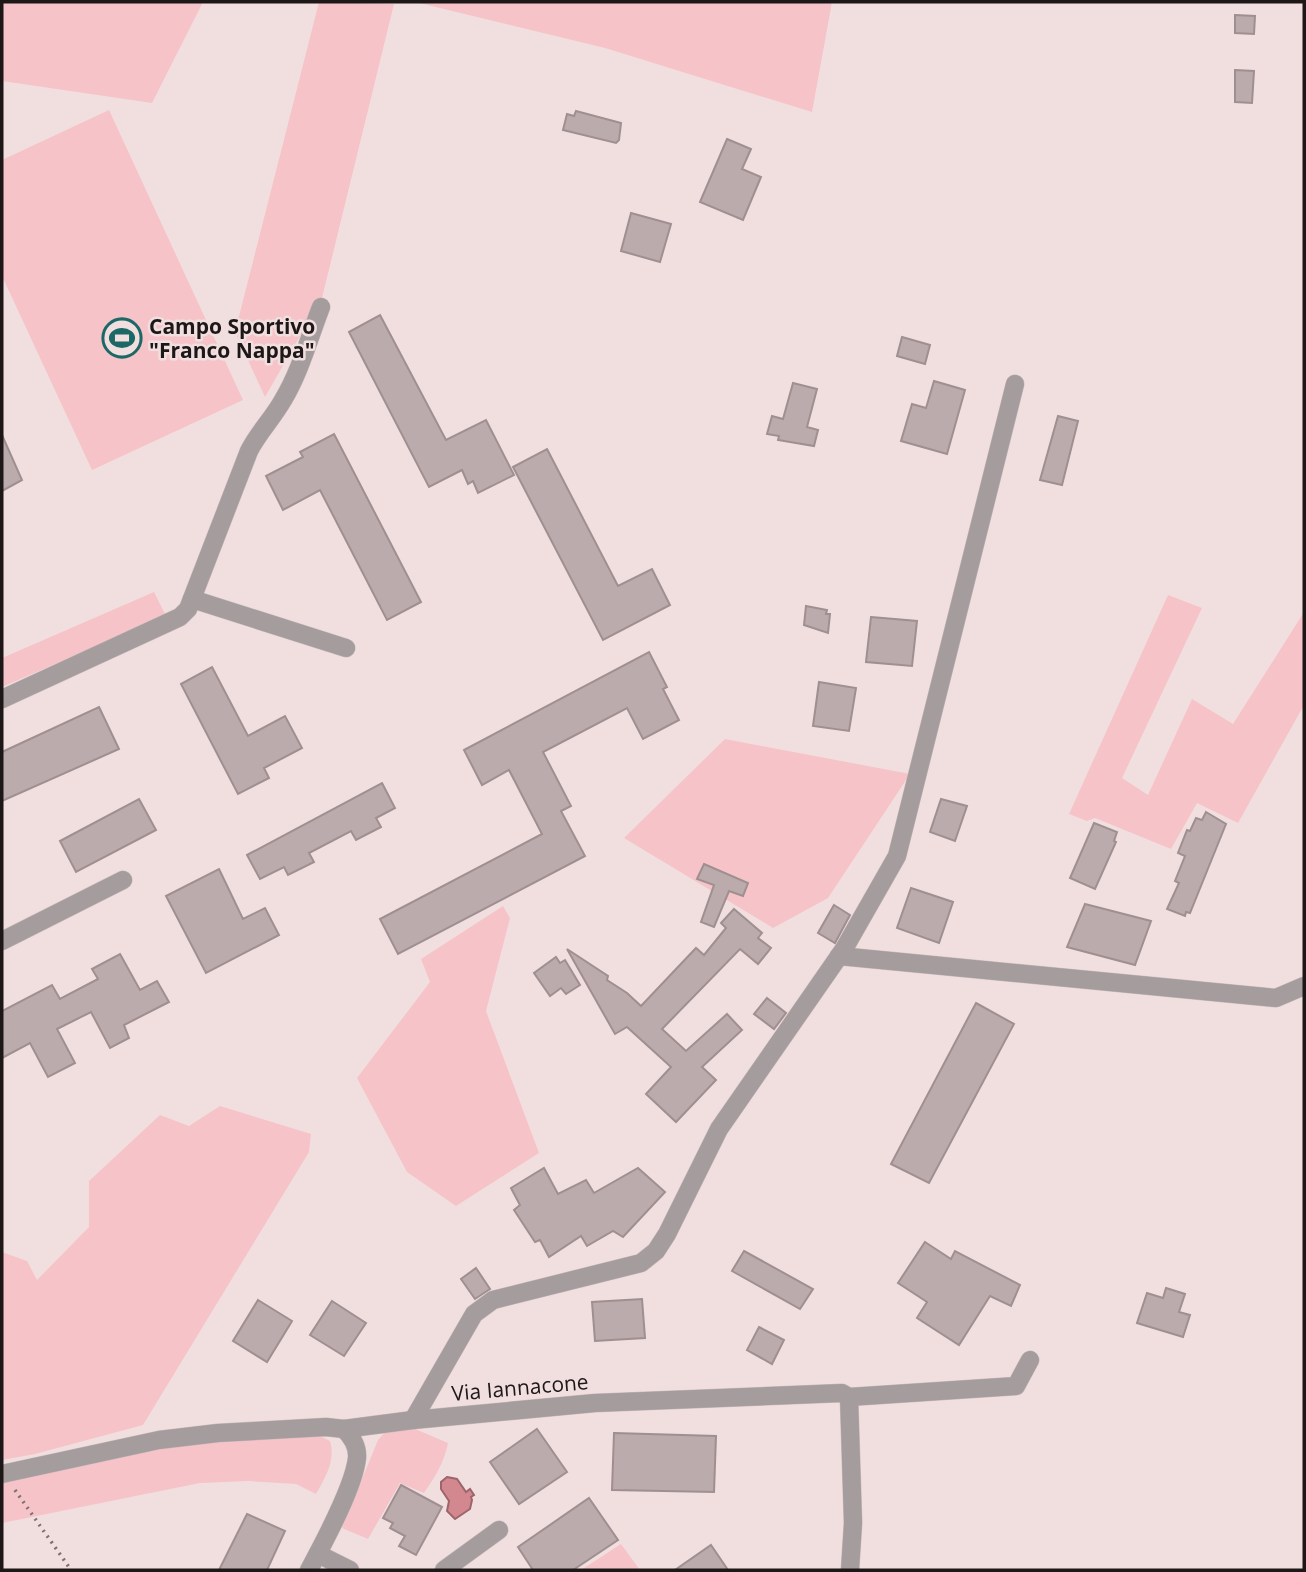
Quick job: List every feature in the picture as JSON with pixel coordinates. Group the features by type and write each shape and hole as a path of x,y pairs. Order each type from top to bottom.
{"street":[{"path":"2,699 180,617 188,609 249,451 294,379 321,307"},
{"path":"413,1420 474,1314 493,1300 641,1263 656,1251 719,1129 839,956 897,856 1016,384"},
{"path":"192,599 346,648"},
{"path":"2,941 123,880"},
{"path":"839,956 1276,998 1304,986"},
{"name":"Via Iannacone","path":"3,1474 159,1440 218,1433 326,1427 344,1429 608,1402 842,1393 849,1397 1016,1386 1030,1360"},
{"path":"849,1397 853,1523 850,1570"},
{"path":"344,1429 354,1443 357,1458 352,1477 313,1562 350,1570"},
{"path":"443,1570 499,1530"}],"path":[{"path":"3,1474 71,1570"}],"shaded area":[{"path":"2,2 203,2 152,103 2,81"},
{"path":"319,2 394,4 322,298 265,397 235,332"},
{"path":"415,2 832,2 812,112 605,48"},
{"name":"Campo Sportivo \"Franco Nappa\"","path":"109,110 243,400 92,470 2,276 2,160"},
{"path":"154,592 166,616 2,687 2,658"},
{"path":"1168,595 1202,608 1122,778 1148,795 1192,699 1233,724 1304,612 1304,705 1238,823 1197,803 1171,849 1095,818 1087,821 1069,814"},
{"path":"725,739 910,774 828,898 773,928 624,838"},
{"path":"503,906 510,918 486,1011 539,1153 456,1206 407,1172 357,1078 430,982 421,959"},
{"path":"220,1106 311,1134 309,1152 143,1425 35,1454 2,1460 2,1252 27,1261 37,1280 89,1227 89,1181 160,1115 189,1126"},
{"path":"413,1428 448,1443 439,1470 424,1493 400,1483 368,1539 342,1528 378,1440 388,1429"},
{"path":"318,1435 330,1441 332,1455 329,1469 316,1494 296,1484 248,1481 200,1483 2,1523 2,1474 146,1444"},
{"path":"447,1477 457,1479 466,1492 470,1489 474,1495 471,1497 470,1509 455,1519 447,1511 449,1501 441,1489 441,1482"},
{"path":"621,1544 640,1570 581,1570"}],"building":[{"path":"1235,15 1255,16 1254,34 1235,33"},
{"path":"1235,70 1254,71 1252,103 1235,102"},
{"path":"576,111 621,123 619,140 616,143 563,130 567,114 574,116"},
{"path":"727,139 751,149 742,169 761,177 743,220 700,202"},
{"path":"631,213 671,224 660,262 621,251"},
{"path":"380,315 446,440 486,420 514,475 478,493 473,481 468,484 462,470 429,487 349,332"},
{"path":"902,337 930,345 925,364 897,356"},
{"path":"934,381 965,390 947,454 901,441 912,404 926,408"},
{"path":"793,383 817,389 807,427 818,430 814,446 778,440 779,436 767,434 772,416 783,419"},
{"path":"1058,416 1078,421 1062,485 1040,480"},
{"path":"334,434 421,602 387,620 320,490 283,510 266,476 303,457 300,452"},
{"path":"2,435 22,480 2,491"},
{"path":"547,449 618,586 652,569 670,605 603,640 513,467"},
{"path":"806,606 827,610 826,614 830,614 828,633 804,625"},
{"path":"871,617 917,621 912,666 866,662"},
{"path":"649,652 667,687 663,689 679,720 643,739 627,708 543,752 571,806 561,811 585,856 398,954 380,919 542,834 509,770 482,785 464,750"},
{"path":"212,667 248,736 285,716 302,748 264,768 269,778 238,794 181,684"},
{"path":"819,682 856,688 849,731 813,726"},
{"path":"99,707 119,749 2,801 2,752"},
{"path":"382,783 395,808 376,818 381,827 356,840 351,831 309,853 314,862 288,875 284,867 260,879 247,855"},
{"path":"139,799 156,830 76,872 60,841"},
{"path":"941,799 967,806 955,841 930,832"},
{"path":"1206,812 1226,824 1190,913 1186,912 1185,916 1167,909 1179,883 1175,881 1185,856 1178,853 1187,830 1190,831 1196,818 1202,820"},
{"path":"1094,823 1117,832 1116,842 1095,889 1070,878"},
{"path":"704,864 748,883 743,896 729,891 714,927 701,922 714,885 697,879"},
{"path":"219,869 243,919 265,908 279,935 206,973 166,896"},
{"path":"911,888 953,902 939,943 897,928"},
{"path":"1085,904 1151,921 1135,965 1067,947"},
{"path":"834,905 850,915 835,943 818,933"},
{"path":"734,909 762,933 758,938 771,948 758,964 740,949 662,1029 686,1051 727,1014 742,1030 702,1067 716,1080 676,1122 646,1094 671,1067 627,1027 615,1034 567,949 608,976 607,980 641,1006 696,948 704,955 726,928 721,923"},
{"path":"120,954 140,990 157,981 169,1002 124,1025 129,1038 110,1048 91,1012 57,1029 75,1063 48,1077 30,1043 2,1058 2,1011 52,985 60,999 98,979 92,969"},
{"path":"556,957 560,963 565,960 580,985 566,994 561,988 550,996 534,973"},
{"path":"767,998 786,1013 774,1029 754,1014"},
{"path":"976,1003 1014,1024 929,1183 891,1164"},
{"path":"544,1168 558,1194 586,1180 594,1193 638,1168 665,1192 623,1237 613,1231 587,1246 581,1236 549,1257 540,1240 535,1242 514,1210 520,1205 511,1188"},
{"path":"925,1242 951,1259 955,1251 1020,1285 1011,1306 990,1296 959,1345 917,1318 927,1302 898,1283"},
{"path":"744,1251 813,1289 800,1309 732,1271"},
{"path":"476,1268 490,1289 475,1299 461,1279"},
{"path":"1166,1288 1185,1294 1179,1312 1190,1315 1183,1337 1137,1323 1147,1293 1163,1298"},
{"path":"642,1299 645,1338 595,1341 592,1302"},
{"path":"258,1300 292,1321 267,1362 233,1341"},
{"path":"332,1301 366,1323 344,1356 310,1335"},
{"path":"759,1327 784,1340 772,1364 747,1350"},
{"path":"537,1429 567,1472 519,1504 490,1462"},
{"path":"614,1433 716,1436 714,1492 612,1490"},
{"path":"401,1485 442,1507 416,1555 399,1546 405,1536 390,1528 393,1523 383,1518"},
{"path":"589,1498 618,1540 573,1570 533,1570 518,1547"},
{"path":"247,1514 285,1531 267,1570 219,1570"},
{"path":"711,1545 728,1570 675,1570"}],"place":[{"name":"Campo Sportivo \"Franco Nappa\"","path":"122,338"}]}
